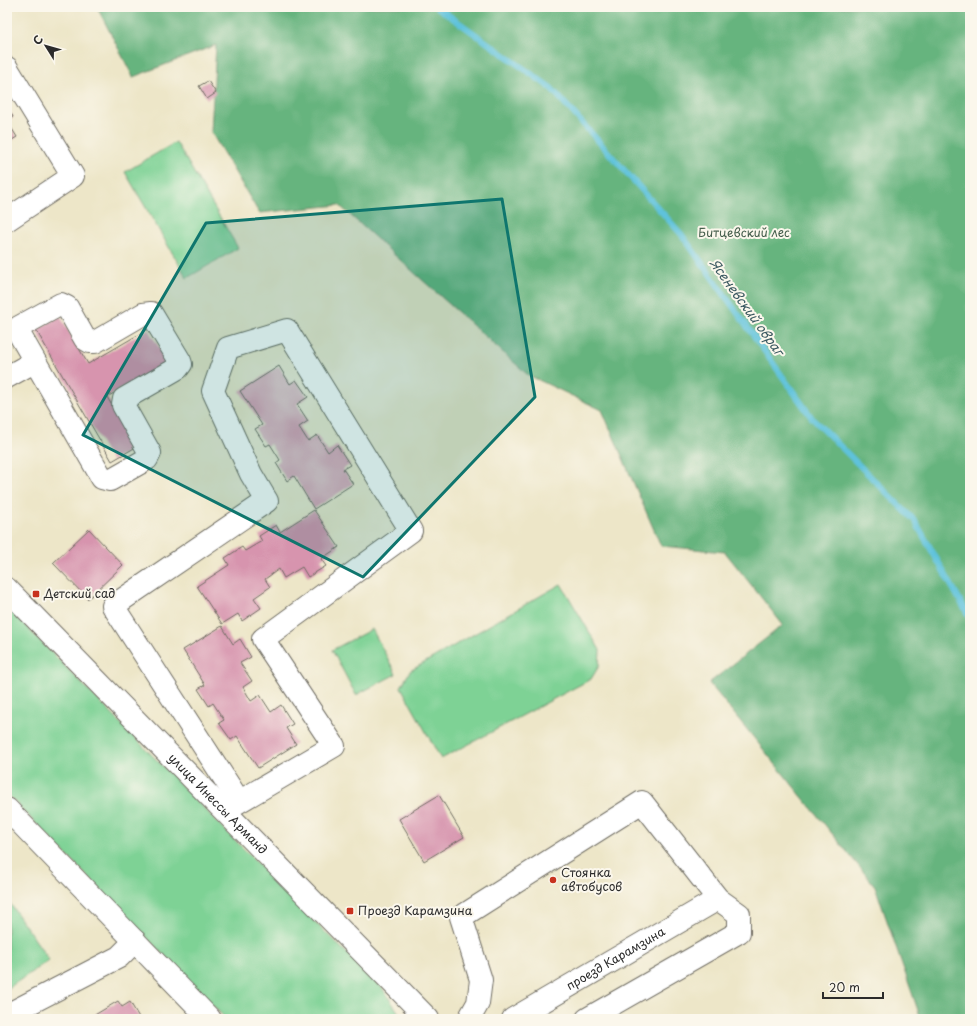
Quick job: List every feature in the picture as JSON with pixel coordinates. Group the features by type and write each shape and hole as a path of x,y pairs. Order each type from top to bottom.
{"street":[{"path":"7,68 73,176 7,220"},
{"path":"57,304 64,305 67,308 85,339 90,342 95,342 143,314 151,313 155,316 181,364 178,368 123,401 150,450 149,457 110,480 105,480 34,362 16,330 57,304"},
{"path":"287,330 411,531 263,639 334,746 232,806 113,606 267,501 251,474 213,390 228,348 287,330"},
{"path":"7,377 34,362"},
{"name":"улица Инессы Арманд","path":"7,589 232,806 428,1019"},
{"path":"469,1019 478,1003 481,980 461,917 642,802 718,899 739,914 739,932 587,1019"},
{"path":"7,809 210,1019"},
{"name":"проезд Карамзина","path":"514,1019 718,899"},
{"path":"7,1015 119,957 135,941"}],"highlighted area":[{"path":"502,199 535,397 363,577 83,435 206,223"}],"green space":[{"name":"Битцевский лес","path":"97,7 970,7 970,1019 921,1019 875,886 709,683 783,625 725,552 661,546 602,410 528,375 339,205 259,213 211,132 216,45 133,77"},
{"path":"176,142 238,248 187,278 125,172"},
{"path":"561,584 600,650 599,666 591,679 441,759 401,687 410,671"},
{"path":"7,607 328,935 380,985 403,1019 226,1019 7,794"},
{"path":"372,629 396,674 356,695 332,650"},
{"path":"7,899 49,960 7,989"}],"building":[{"path":"208,81 216,93 207,99 199,86"},
{"path":"7,106 13,117 7,121"},
{"path":"7,121 17,137 7,143"},
{"path":"60,316 88,364 148,329 168,362 107,397 136,447 112,461 36,330"},
{"path":"279,366 290,384 296,380 308,397 297,404 308,421 299,427 308,441 317,435 328,452 337,445 350,465 343,469 353,484 314,509 294,476 287,481 276,463 280,460 270,444 266,446 255,429 262,425 240,391"},
{"path":"314,510 339,547 321,559 326,566 308,577 302,567 284,578 279,569 265,579 270,587 254,598 261,608 242,621 238,614 222,624 197,586 229,565 225,558 242,547 245,551 262,541 259,536 276,525 280,532"},
{"path":"89,529 123,565 88,599 53,563"},
{"path":"222,626 233,644 240,639 251,657 240,663 252,681 243,687 251,701 260,695 271,712 281,705 293,724 286,728 296,744 258,768 237,736 231,740 219,723 224,720 213,703 209,706 198,689 205,685 183,650"},
{"path":"439,795 464,837 424,861 399,819"},
{"path":"118,1001 122,1007 130,1002 140,1019 88,1019"}],"waterway":[{"name":"Ясеневский овраг","path":"437,7 551,88 682,235 812,418 915,521 970,618"}],"place":[{"name":"Детский сад","path":"36,594"},
{"name":"Стоянка автобусов","path":"553,880"},
{"name":"Проезд Карамзина","path":"350,911"}]}
